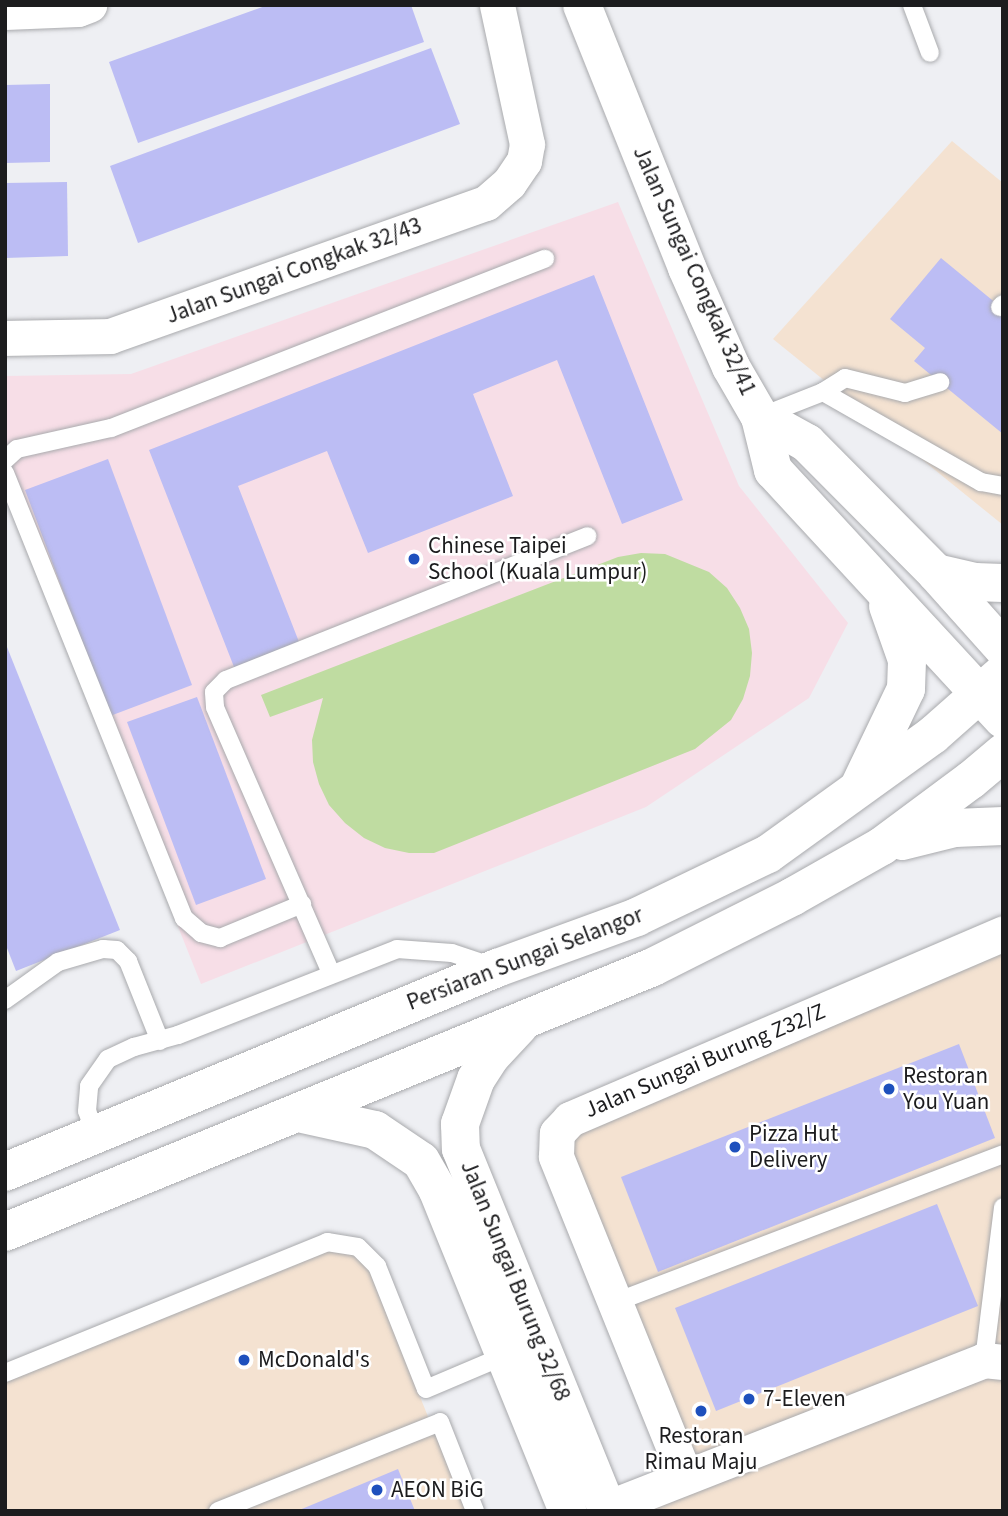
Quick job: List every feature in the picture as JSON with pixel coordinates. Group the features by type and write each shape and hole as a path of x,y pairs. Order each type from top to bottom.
{"main road":[{"name":"Jalan Sungai Congkak 32/41","path":"582,5 688,268 731,367 760,417 807,443 936,573 1003,649"},
{"path":"760,417 772,470 884,593 995,695"},
{"path":"936,573 975,582 1003,583"},
{"path":"856,792 906,689 907,660 884,593"},
{"name":"Persiaran Sungai Selangor","path":"5,1172 497,968 636,917 768,854 933,735 995,695"},
{"path":"5,1232 653,967 792,897 882,846 1003,753"},
{"path":"882,846 955,828 1003,825"},
{"name":"Jalan Sungai Burung 32/68","path":"523,1022 491,1056 476,1079 460,1124 461,1150 607,1510"},
{"name":"Jalan Sungai Burung 32/68","path":"298,1113 376,1130 422,1161 438,1191 568,1511"}],"street":[{"path":"5,12 78,9 89,5"},
{"name":"Jalan Sungai Congkak 32/43","path":"5,338 110,336 486,203 509,183 524,161 527,144 498,5"},
{"name":"Jalan Sungai Burung Z32/Z","path":"685,1476 556,1156 557,1133 570,1119 1003,933"},
{"path":"607,1510 685,1476 994,1361"}],"lane":[{"path":"912,5 930,53"},
{"path":"5,460 17,449 111,428 545,259"},
{"path":"760,417 823,392 845,378 905,393 940,382"},
{"path":"823,392 981,482 1003,486"},
{"path":"5,473 184,918 201,933 220,938 302,904"},
{"path":"331,974 215,707 214,692 226,680 587,537"},
{"path":"95,1135 87,1111 89,1086 108,1059 134,1047 160,1041 397,949 414,948 452,953 497,968"},
{"path":"5,1000 58,961 103,949 117,950 128,961 160,1041"},
{"path":"616,1302 1003,1154"},
{"path":"994,1361 1003,1207"},
{"path":"5,1373 327,1242 358,1247 377,1266 426,1389 506,1355"},
{"path":"218,1511 440,1422 475,1511"}],"shaded area":[{"path":"952,141 1003,183 1003,525 773,339"},
{"name":"Chinese Taipei School (Kuala Lumpur)","path":"618,202 739,486 848,623 809,698 646,807 201,984 5,495 5,376 131,374"},
{"path":"1003,946 1003,1511 646,1511 703,1487 569,1156 572,1141 581,1131"},
{"path":"327,1249 357,1255 369,1270 466,1511 5,1511 5,1381"}],"green space":[{"path":"641,553 665,554 709,572 727,588 740,608 749,629 752,653 750,676 743,699 731,720 695,749 434,853 409,853 385,848 364,838 345,823 329,805 313,762 312,740 323,698 270,717 261,695 618,557"}],"building":[{"path":"268,5 411,5 424,42 138,143 109,62"},
{"path":"431,48 460,124 138,243 110,166"},
{"path":"50,84 50,162 5,163 5,85"},
{"path":"67,182 68,256 5,258 5,183"},
{"path":"941,258 1003,309 1003,434 914,361 925,348 890,319"},
{"path":"594,275 683,500 622,524 557,360 473,394 513,496 368,553 327,451 238,486 301,647 236,672 149,450"},
{"path":"108,459 192,685 110,716 25,490"},
{"path":"5,642 120,930 16,971 5,943"},
{"path":"197,697 266,879 196,905 127,722"},
{"path":"959,1044 995,1138 658,1272 621,1177"},
{"path":"937,1204 978,1306 716,1411 675,1308"},
{"name":"AEON BiG","path":"398,1469 415,1511 297,1511"}],"place":[{"name":"Chinese Taipei School (Kuala Lumpur)","path":"414,559"},
{"name":"Restoran You Yuan","path":"889,1089"},
{"name":"Pizza Hut Delivery","path":"735,1147"},
{"name":"McDonald's","path":"244,1360"},
{"name":"7-Eleven","path":"749,1399"},
{"name":"Restoran Rimau Maju","path":"701,1411"},
{"name":"AEON BiG","path":"377,1490"}]}
